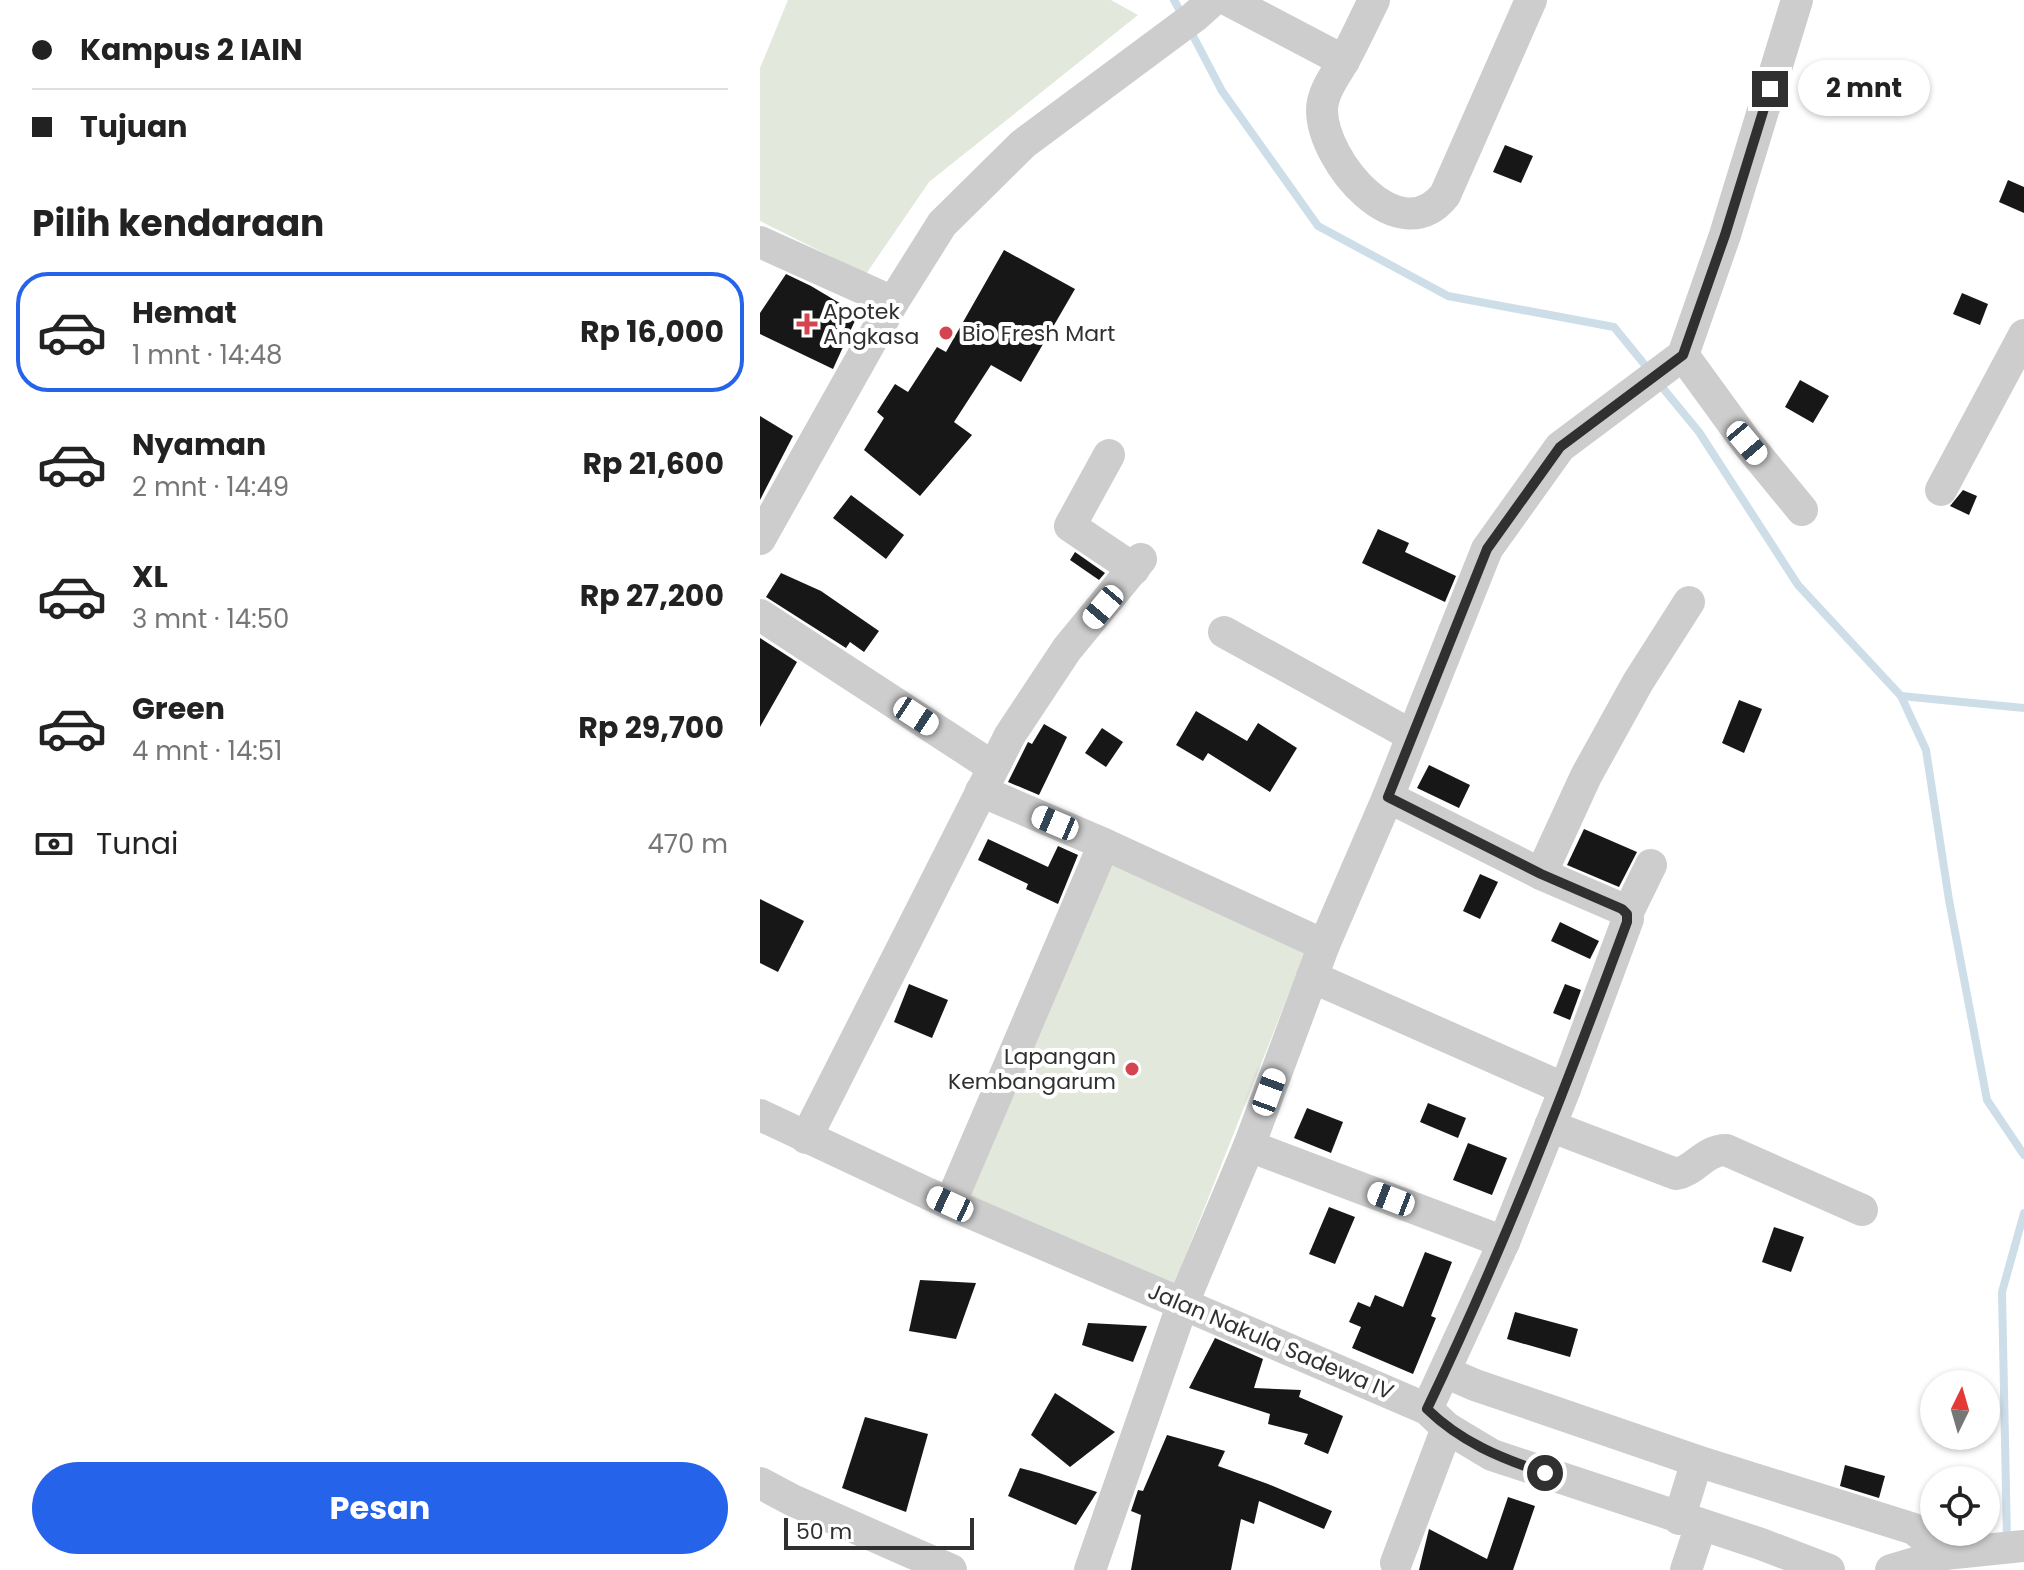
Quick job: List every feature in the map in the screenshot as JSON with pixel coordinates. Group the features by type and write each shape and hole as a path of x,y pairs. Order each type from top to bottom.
{"street":[{"path":"1374,0 1321,105 1323,129 1332,153 1371,200 1409,214 1425,212 1436,206 1445,195 1531,0"},
{"path":"1090,1570 1183,1303 1249,1146 1324,945 1388,797 1487,549 1560,447 1677,360 1725,235 1797,0"},
{"path":"760,539 893,302 942,224 1023,144 1171,31 1217,1 1344,61"},
{"path":"760,242 893,302"},
{"path":"1941,490 2024,335"},
{"path":"1677,360 1802,510"},
{"path":"806,1138 1010,735 1067,649 1137,564 1070,526 1109,455"},
{"path":"1541,874 1586,776 1638,682 1689,602"},
{"path":"760,615 987,779 1104,844 1324,945"},
{"path":"1224,632 1411,735"},
{"path":"1388,797 1627,914"},
{"path":"950,1204 1104,844"},
{"path":"1396,1563 1437,1419 1445,1372 1504,1242 1565,1089 1627,922 1627,914 1651,865"},
{"path":"1312,977 1565,1089"},
{"name":"Jalan Nakula Sadewa IV","path":"760,1115 950,1204 1183,1303 1437,1419 1492,1455 1690,1522 1757,1557 1829,1570"},
{"path":"1550,1126 1676,1174 1709,1153 1726,1150 1862,1210"},
{"path":"1249,1146 1504,1242"},
{"path":"1445,1372 1697,1461 1914,1529 1958,1552"},
{"path":"1686,1570 1697,1461"},
{"path":"760,1483 951,1570"},
{"path":"1891,1570 1958,1552 2024,1546"}],"shaded area":[{"path":"788,0 1111,0 1138,15 929,182 866,274 760,221 760,68"},
{"name":"Lapangan Kembangarum","path":"1108,855 1308,945 1172,1290 946,1193"}],"building":[{"path":"1505,145 1533,156 1521,183 1493,172"},
{"path":"2008,180 2024,187 2024,213 1999,202"},
{"path":"1004,250 1075,289 1021,382 991,365 954,422 972,435 920,496 864,450 884,418 877,412 895,384 908,392 937,347 946,352"},
{"name":"Apotek Angkasa","path":"786,274 858,314 833,369 760,334 760,313"},
{"path":"1962,293 1988,304 1980,325 1953,314"},
{"path":"1800,380 1829,396 1813,423 1785,407"},
{"path":"760,416 793,436 760,500"},
{"path":"1963,490 1977,496 1969,515 1950,506"},
{"path":"851,495 904,535 886,559 833,518"},
{"path":"1378,529 1409,543 1405,552 1456,576 1445,602 1362,563"},
{"path":"1075,552 1105,573 1099,580 1070,560"},
{"path":"781,573 821,591 879,631 864,652 850,642 846,648 766,597"},
{"path":"760,638 797,662 760,727"},
{"path":"1739,700 1762,709 1744,753 1722,743"},
{"path":"1196,711 1247,741 1258,723 1297,748 1270,792 1208,753 1203,761 1176,745"},
{"path":"1044,724 1067,737 1039,795 1008,782 1028,742 1032,744"},
{"path":"1102,728 1123,742 1106,767 1085,753"},
{"path":"1429,765 1470,785 1459,808 1417,788"},
{"path":"1584,829 1637,852 1619,887 1567,865"},
{"path":"988,839 1048,867 1058,846 1078,855 1058,904 1026,889 1028,884 978,860"},
{"path":"1480,874 1498,882 1480,919 1463,911"},
{"path":"760,899 804,921 778,972 760,963"},
{"path":"1560,922 1599,941 1590,959 1551,941"},
{"path":"909,984 948,1000 932,1038 894,1022"},
{"path":"1565,984 1581,990 1570,1020 1553,1013"},
{"path":"1428,1103 1466,1118 1458,1138 1420,1122"},
{"path":"1307,1108 1343,1122 1331,1153 1294,1138"},
{"path":"1468,1143 1507,1158 1492,1195 1453,1180"},
{"path":"1329,1207 1355,1217 1335,1264 1309,1254"},
{"path":"1774,1227 1804,1237 1791,1272 1762,1262"},
{"path":"1425,1252 1452,1262 1431,1316 1436,1318 1413,1374 1352,1348 1361,1327 1349,1322 1358,1302 1370,1307 1375,1295 1403,1307"},
{"path":"920,1280 976,1283 956,1339 909,1331"},
{"path":"1515,1312 1578,1329 1570,1357 1507,1339"},
{"path":"1088,1323 1147,1326 1133,1362 1082,1345"},
{"path":"1215,1338 1263,1359 1254,1388 1301,1390 1299,1397 1343,1416 1328,1454 1304,1444 1308,1434 1268,1424 1270,1414 1189,1388"},
{"path":"1055,1393 1115,1432 1070,1467 1031,1435"},
{"path":"865,1417 928,1434 906,1512 842,1488"},
{"path":"1167,1435 1225,1451 1218,1466 1332,1511 1324,1529 1259,1501 1254,1524 1241,1519 1231,1570 1131,1570 1141,1515 1131,1511 1138,1490 1143,1491"},
{"path":"1845,1465 1885,1476 1879,1498 1840,1486"},
{"path":"1020,1468 1097,1492 1076,1525 1008,1496"},
{"path":"1508,1497 1535,1506 1513,1570 1419,1570 1429,1529 1487,1559"}],"waterway":[{"path":"1174,0 1184,18"},
{"path":"1190,30 1222,91 1318,226 1448,296 1614,327 1649,370"},
{"path":"1657,381 1699,432 1798,585 1901,696 2024,708"},
{"path":"1901,696 1926,750 1949,900 1987,1100 2024,1155"},
{"path":"2007,1541 2002,1292 2024,1213"}],"place":[{"name":"Apotek Angkasa","path":"807,324"},
{"name":"Bio Fresh Mart","path":"946,333"},
{"name":"Lapangan Kembangarum","path":"1132,1069"}],"route":[{"path":"1545,1473 1492,1455 1447,1428 1427,1409 1504,1242 1565,1089 1627,922 1627,914 1388,797 1487,549 1560,447 1683,355 1725,235 1770,89"}]}
